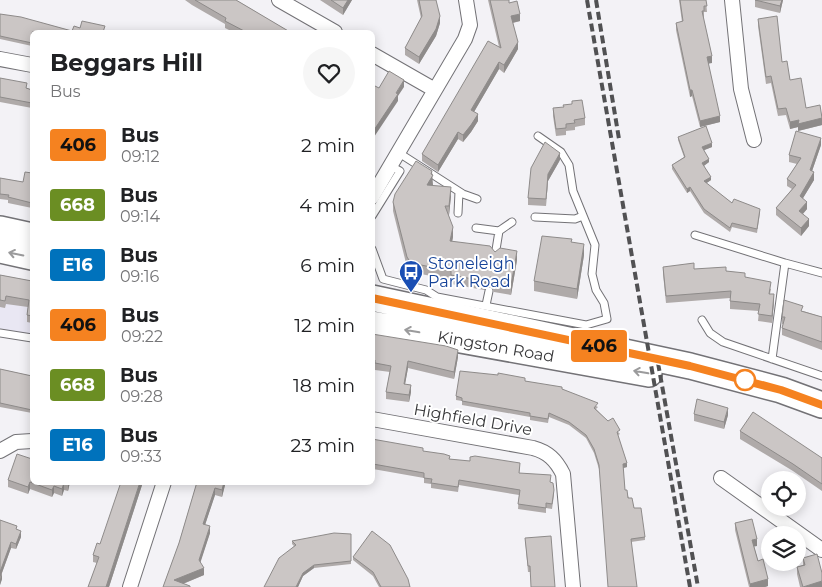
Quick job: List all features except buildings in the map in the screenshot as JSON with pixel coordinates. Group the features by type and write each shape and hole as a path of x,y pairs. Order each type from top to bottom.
{"highway":[{"path":"0,230 30,236"},
{"path":"0,250 30,257"},
{"name":"Kingston Road","path":"375,299 690,366 781,390 822,405"},
{"name":"Kingston Road","path":"375,325 686,381 778,406 822,424"}],"street":[{"path":"279,0 332,30"},
{"path":"375,192 468,32 469,15 466,0"},
{"path":"732,0 741,89 754,140"},
{"path":"375,56 435,90"},
{"path":"0,59 30,65"},
{"name":"Highfield Drive","path":"375,420 533,448 547,453 554,459 563,474 573,587"},
{"path":"0,451 16,442 30,441"},
{"path":"721,478 822,550"},
{"path":"130,587 162,489"}],"lane":[{"path":"375,257 383,279 426,290 437,297 586,325 607,318 604,303 596,290 592,274 595,245 573,191 569,165 561,152 538,136"},
{"path":"398,153 460,192 477,199"},
{"path":"375,211 400,171 391,166"},
{"path":"458,213 460,192"},
{"path":"535,217 575,219 583,216"},
{"path":"476,228 499,231 512,222"},
{"path":"496,256 499,231"},
{"path":"695,236 822,273"},
{"path":"772,359 785,263"},
{"path":"486,306 489,291"},
{"path":"702,320 710,333 724,342 822,376"},
{"path":"0,332 30,338"}],"shaded area":[{"path":"0,283 30,288 30,338 0,332"}],"railway":[{"path":"587,0 690,587"},
{"path":"596,0 619,139"},
{"path":"658,363 698,587"}],"bus line":[{"name":"406","path":"375,299 690,366 781,390 822,405"}],"place":[{"name":"Stoneleigh Park Road","path":"411,293"}]}
